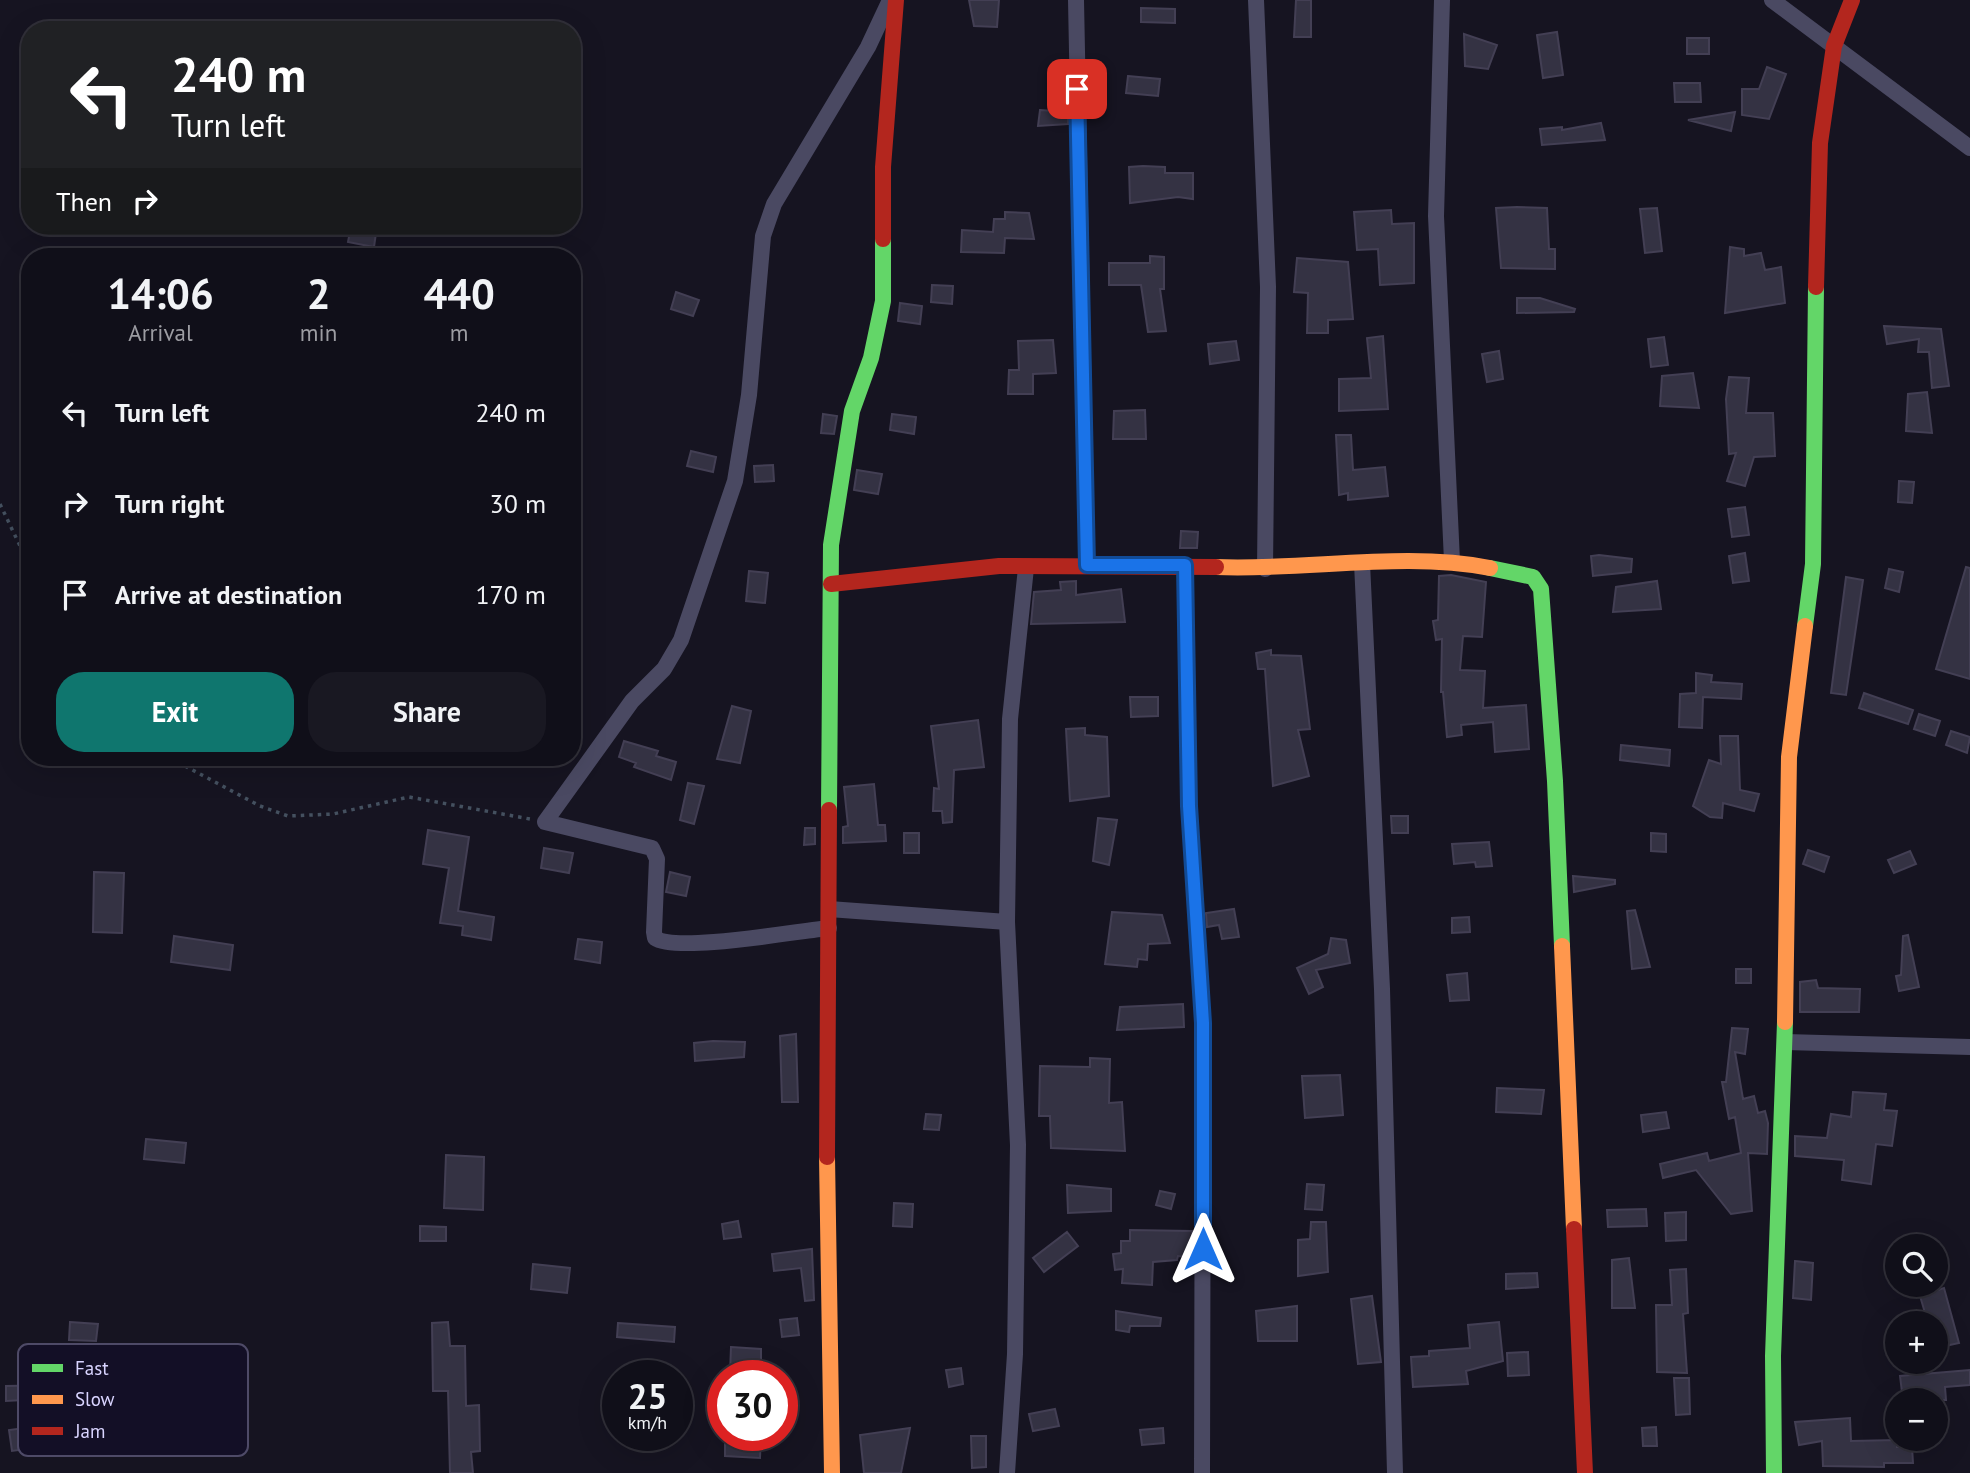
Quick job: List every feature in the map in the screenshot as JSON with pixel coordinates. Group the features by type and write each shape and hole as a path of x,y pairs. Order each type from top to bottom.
{"street":[{"path":"829,928 688,944 662,943 655,938 654,932 657,859 652,848 545,822 632,701 664,670 681,640 735,481 749,395 763,236 774,204 868,47 890,0"},
{"path":"832,1473 826,1239 831,545 852,411 871,358 883,301 883,167 896,0"},
{"path":"1076,0 1087,565"},
{"path":"1256,0 1268,287 1265,569"},
{"path":"1442,0 1436,216 1452,561"},
{"path":"1772,0 1970,148"},
{"path":"1774,1473 1773,1356 1785,1042 1789,757 1813,564 1814,377 1820,143 1834,46 1852,0"},
{"path":"831,584 999,566 1026,568 1185,565 1265,569 1452,561 1533,577 1541,589 1555,781 1586,1473"},
{"path":"1362,563 1382,989 1395,1473"},
{"path":"1185,565 1189,806 1203,1023 1202,1473"},
{"path":"1007,1473 1015,1354 1018,1145 1007,922 1010,719 1026,568"},
{"path":"829,909 1007,922"},
{"path":"1785,1042 1970,1046"}],"path":[{"path":"0,504 21,548"},
{"path":"185,766 260,806 288,816 333,814 409,797 545,822"}],"building":[{"path":"969,0 999,0 997,27 974,26"},
{"path":"1296,0 1311,0 1311,37 1294,37"},
{"path":"1141,8 1175,9 1175,23 1141,22"},
{"path":"1557,32 1563,75 1543,78 1537,35"},
{"path":"1464,34 1497,45 1488,69 1465,66"},
{"path":"1687,38 1709,38 1709,54 1687,54"},
{"path":"1767,67 1786,74 1769,119 1742,115 1742,89 1759,89"},
{"path":"1128,76 1160,79 1158,96 1126,93"},
{"path":"1674,83 1700,83 1701,102 1675,102"},
{"path":"1040,110 1068,112 1068,124 1038,126"},
{"path":"1735,112 1731,131 1688,120"},
{"path":"1601,123 1605,140 1542,145 1540,129 1562,127 1562,130"},
{"path":"1129,167 1165,167 1165,173 1193,173 1193,199 1178,197 1130,203"},
{"path":"1496,208 1547,208 1549,249 1555,249 1555,269 1501,268"},
{"path":"1657,208 1662,251 1645,253 1640,209"},
{"path":"1391,210 1392,224 1414,223 1414,283 1380,285 1378,249 1357,250 1354,212"},
{"path":"1005,212 1029,213 1034,239 1005,238 1004,253 961,252 962,230 993,232 994,219 1005,219"},
{"path":"349,235 376,235 374,247 348,242"},
{"path":"1730,247 1744,249 1744,256 1761,253 1765,270 1781,267 1785,303 1725,313"},
{"path":"1150,256 1164,257 1164,289 1160,289 1166,331 1148,332 1141,285 1109,285 1109,263 1150,263"},
{"path":"1297,258 1348,262 1353,319 1328,320 1328,333 1307,333 1308,293 1294,292"},
{"path":"932,285 953,286 952,304 931,302"},
{"path":"676,292 699,300 693,316 671,309"},
{"path":"1517,298 1540,298 1575,309 1574,312 1517,313"},
{"path":"900,303 922,306 920,324 898,321"},
{"path":"1884,326 1941,329 1949,386 1932,388 1929,352 1918,352 1919,339 1887,344"},
{"path":"1383,336 1388,409 1339,411 1339,379 1371,378 1367,338"},
{"path":"1664,337 1668,365 1651,367 1648,339"},
{"path":"1053,340 1056,373 1033,374 1033,394 1008,394 1009,370 1019,370 1018,341"},
{"path":"1236,341 1239,360 1210,364 1208,344"},
{"path":"1499,351 1503,379 1487,382 1482,354"},
{"path":"1693,373 1699,408 1660,406 1662,376"},
{"path":"1729,377 1749,378 1746,413 1773,413 1775,456 1754,457 1745,486 1727,481 1736,453 1729,454 1726,399"},
{"path":"1927,392 1932,433 1906,431 1908,394"},
{"path":"1145,410 1146,439 1113,439 1114,411"},
{"path":"823,414 837,416 834,434 821,433"},
{"path":"892,414 916,417 914,434 890,430"},
{"path":"1336,435 1351,435 1353,470 1385,467 1388,496 1348,500 1348,493 1339,495"},
{"path":"691,451 716,457 713,472 687,466"},
{"path":"773,465 774,481 755,482 754,466"},
{"path":"857,470 882,474 878,494 854,490"},
{"path":"1899,481 1914,482 1912,503 1898,502"},
{"path":"1745,507 1749,535 1732,537 1728,509"},
{"path":"1181,531 1198,532 1197,548 1180,548"},
{"path":"1745,553 1749,581 1733,583 1729,556"},
{"path":"1591,556 1632,559 1631,572 1593,576"},
{"path":"1966,567 1970,568 1970,679 1936,669"},
{"path":"1889,569 1903,572 1899,592 1885,588"},
{"path":"749,571 768,573 765,603 746,601"},
{"path":"1451,575 1486,582 1482,637 1463,636 1460,670 1485,671 1483,708 1526,705 1529,749 1495,752 1493,722 1461,725 1462,735 1447,737 1441,692 1442,639 1436,640 1433,621 1438,620 1439,576"},
{"path":"1846,577 1863,580 1846,695 1831,693"},
{"path":"1076,581 1076,595 1121,589 1125,622 1031,624 1034,592 1061,590 1060,582"},
{"path":"1657,581 1661,609 1613,612 1616,587"},
{"path":"1271,650 1271,655 1301,656 1310,729 1298,730 1309,776 1273,786 1265,669 1258,669 1256,653"},
{"path":"1696,673 1712,675 1711,682 1742,684 1741,699 1703,697 1702,728 1679,727 1680,694 1696,693"},
{"path":"1864,693 1913,710 1908,724 1859,708"},
{"path":"1130,697 1158,697 1158,716 1131,717"},
{"path":"732,706 751,711 740,763 717,759"},
{"path":"1919,714 1940,721 1935,736 1914,729"},
{"path":"978,720 984,767 954,770 952,822 943,823 942,811 933,811 934,788 939,789 931,726"},
{"path":"1085,728 1085,735 1107,737 1109,796 1070,801 1066,729"},
{"path":"1951,731 1970,737 1967,753 1946,745"},
{"path":"1720,736 1738,736 1740,790 1759,794 1754,811 1723,803 1722,818 1710,817 1693,806 1709,760 1721,764"},
{"path":"624,741 658,751 656,756 676,762 671,780 634,767 636,763 619,757"},
{"path":"1621,745 1670,750 1669,766 1620,760"},
{"path":"688,783 704,786 694,824 680,820"},
{"path":"874,784 878,825 885,825 886,841 843,843 843,827 848,826 844,787"},
{"path":"1391,816 1408,816 1408,833 1392,833"},
{"path":"1098,818 1117,820 1109,865 1093,861"},
{"path":"805,828 815,828 815,844 804,845"},
{"path":"428,830 469,837 458,911 494,917 491,940 462,935 463,926 440,923 449,868 423,864"},
{"path":"904,833 919,833 919,853 904,853"},
{"path":"1651,833 1666,834 1666,852 1651,851"},
{"path":"1489,842 1492,866 1476,867 1475,862 1454,864 1452,844"},
{"path":"544,848 573,853 569,873 541,868"},
{"path":"1808,850 1829,857 1824,872 1803,864"},
{"path":"1910,851 1916,864 1894,873 1888,860"},
{"path":"94,872 124,873 122,933 93,932"},
{"path":"670,872 690,877 686,896 666,892"},
{"path":"1573,876 1615,880 1615,884 1574,892"},
{"path":"1234,909 1239,937 1222,939 1219,925 1207,927 1206,913"},
{"path":"1635,910 1650,967 1632,969 1627,911"},
{"path":"1112,912 1162,915 1170,943 1148,944 1147,960 1138,959 1137,967 1105,964"},
{"path":"1469,917 1470,932 1452,933 1452,918"},
{"path":"1908,935 1919,987 1899,991 1896,976 1901,975 1903,936"},
{"path":"174,936 233,945 230,970 171,962"},
{"path":"1331,938 1346,940 1350,963 1316,970 1323,987 1309,994 1297,968 1328,954"},
{"path":"578,939 602,942 600,963 575,959"},
{"path":"1736,969 1751,969 1751,983 1736,983"},
{"path":"1467,973 1469,1000 1450,1001 1447,975"},
{"path":"1816,980 1818,988 1860,989 1859,1012 1800,1012 1800,982"},
{"path":"1183,1004 1184,1027 1117,1030 1120,1007"},
{"path":"1732,1028 1748,1029 1745,1054 1735,1052 1743,1099 1754,1096 1758,1113 1765,1111 1768,1123 1767,1154 1748,1153 1752,1211 1731,1214 1696,1170 1663,1178 1660,1164 1707,1153 1709,1161 1741,1153 1735,1117 1729,1119 1722,1082 1726,1082"},
{"path":"796,1034 798,1102 782,1102 780,1036"},
{"path":"745,1042 744,1057 695,1061 694,1043"},
{"path":"1090,1058 1110,1059 1109,1103 1122,1102 1125,1151 1051,1148 1050,1116 1039,1116 1040,1066 1090,1067"},
{"path":"1340,1075 1343,1115 1305,1118 1302,1076"},
{"path":"1497,1088 1544,1090 1541,1114 1496,1112"},
{"path":"1853,1092 1886,1094 1884,1110 1897,1111 1892,1146 1876,1144 1871,1184 1842,1180 1844,1160 1795,1156 1795,1136 1827,1138 1831,1114 1851,1117"},
{"path":"1666,1112 1669,1128 1643,1132 1641,1115"},
{"path":"926,1114 941,1115 939,1130 924,1129"},
{"path":"146,1139 186,1143 184,1163 144,1159"},
{"path":"446,1155 484,1157 483,1210 444,1208"},
{"path":"1307,1184 1324,1185 1322,1210 1305,1209"},
{"path":"1067,1185 1111,1189 1111,1211 1068,1213"},
{"path":"1160,1191 1175,1194 1171,1209 1156,1205"},
{"path":"894,1203 913,1204 912,1227 893,1226"},
{"path":"1646,1209 1647,1226 1608,1227 1607,1210"},
{"path":"1686,1212 1686,1240 1666,1241 1665,1213"},
{"path":"738,1221 741,1237 724,1239 722,1224"},
{"path":"1311,1222 1326,1222 1328,1272 1298,1276 1298,1240 1310,1239"},
{"path":"420,1226 446,1227 446,1241 420,1241"},
{"path":"1130,1230 1192,1231 1192,1257 1178,1256 1177,1260 1153,1262 1152,1285 1122,1283 1123,1269 1115,1270 1113,1254 1121,1253 1121,1241 1130,1241"},
{"path":"1067,1232 1078,1246 1044,1272 1033,1258"},
{"path":"812,1249 814,1300 805,1301 801,1268 774,1271 772,1254"},
{"path":"1629,1258 1635,1308 1612,1308 1612,1260"},
{"path":"1795,1261 1813,1263 1811,1300 1793,1298"},
{"path":"533,1264 570,1268 567,1293 531,1289"},
{"path":"1686,1269 1688,1313 1683,1314 1687,1373 1657,1372 1656,1305 1672,1305 1670,1270"},
{"path":"1537,1273 1538,1287 1506,1289 1506,1274"},
{"path":"1372,1296 1381,1362 1358,1364 1351,1299"},
{"path":"1920,1297 1946,1297 1959,1343 1948,1345 1948,1311 1924,1311"},
{"path":"1297,1306 1297,1341 1258,1341 1256,1311"},
{"path":"1116,1311 1161,1318 1160,1326 1130,1326 1129,1332 1116,1330"},
{"path":"797,1318 799,1335 782,1337 780,1320"},
{"path":"70,1322 98,1324 96,1341 69,1340"},
{"path":"448,1322 450,1346 465,1346 466,1406 479,1405 480,1451 471,1452 473,1473 450,1473 448,1391 433,1391 432,1323"},
{"path":"1499,1322 1503,1361 1466,1371 1468,1384 1413,1387 1411,1357 1429,1356 1429,1351 1470,1348 1468,1325"},
{"path":"618,1323 675,1327 674,1342 617,1337"},
{"path":"731,1347 761,1349 761,1360 730,1360"},
{"path":"1528,1352 1529,1375 1508,1376 1507,1353"},
{"path":"961,1368 963,1384 949,1387 946,1370"},
{"path":"1970,1370 1970,1385 1902,1388 1900,1376 1948,1374"},
{"path":"1674,1378 1689,1378 1690,1414 1676,1415"},
{"path":"6,1386 18,1386 18,1400 6,1401"},
{"path":"1055,1409 1059,1426 1033,1431 1029,1414"},
{"path":"1850,1418 1851,1441 1885,1440 1885,1451 1912,1451 1913,1463 1884,1463 1884,1467 1823,1466 1822,1441 1799,1445 1795,1422"},
{"path":"1656,1427 1657,1446 1643,1446 1642,1428"},
{"path":"910,1428 901,1473 864,1473 860,1435"},
{"path":"1163,1428 1164,1443 1142,1445 1140,1430"},
{"path":"18,1429 18,1450 12,1451 9,1430"},
{"path":"971,1436 986,1436 986,1467 972,1468"},
{"path":"725,1451 760,1451 760,1458 725,1456"}],"traffic: fast":[{"path":"829,810 831,545 852,411 871,358 883,301 883,239"},
{"path":"1805,626 1813,564 1816,287"},
{"path":"1490,568 1533,577 1541,589 1555,781 1562,946"},
{"path":"1774,1473 1773,1356 1785,1022"}],"traffic: slow":[{"path":"1216,567 1423,561 1490,568"},
{"path":"1785,1022 1789,757 1805,626"},
{"path":"1562,946 1574,1229"},
{"path":"827,1157 832,1473"}],"traffic: jam":[{"path":"883,239 883,167 896,0"},
{"path":"1816,287 1820,143 1834,46 1852,0"},
{"path":"831,584 999,566 1216,567"},
{"path":"827,1157 829,810"},
{"path":"1574,1229 1585,1473"}],"route":[{"path":"1077,89 1087,565 1185,565 1189,806 1203,1023 1203,1249"}]}
